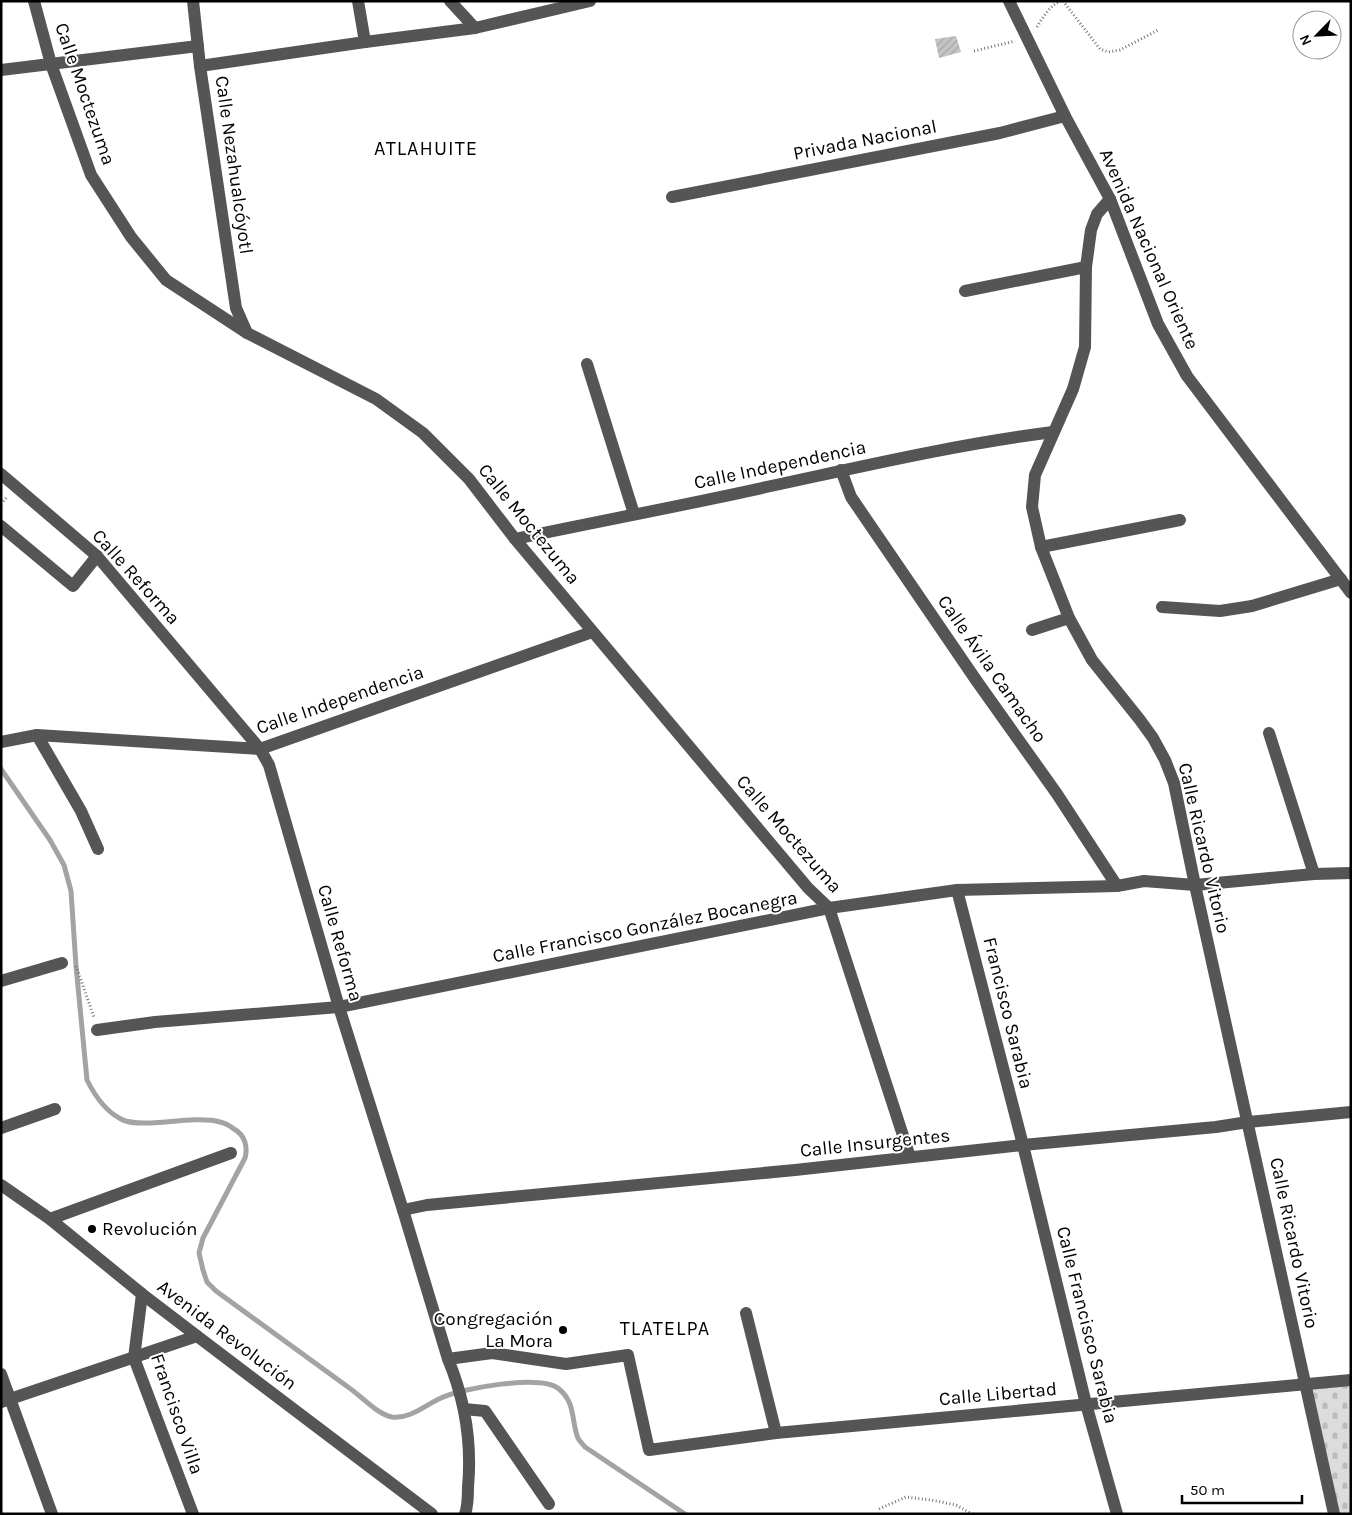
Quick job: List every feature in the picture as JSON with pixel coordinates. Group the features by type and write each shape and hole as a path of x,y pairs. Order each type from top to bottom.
{"street":[{"name":"Calle Moctezuma","path":"34,1 51,64 91,175 131,237 166,280 247,333 376,399 423,433 469,479 515,539 592,632 808,888 829,908 910,1157"},
{"name":"Calle Nezahualcóyotl","path":"193,1 200,66 236,308 247,333"},
{"path":"358,1 365,42"},
{"path":"450,1 475,28"},
{"path":"200,66 475,28 590,1"},
{"name":"Avenida Nacional Oriente","path":"1009,1 1065,116 1110,199 1158,324 1187,376 1351,593"},
{"path":"1,70 198,46"},
{"name":"Privada Nacional","path":"672,196 1000,133 1065,116"},
{"name":"Calle Ricardo Vitorio","path":"1110,199 1097,214 1091,230 1086,267 1085,347 1072,389 1035,475 1032,507 1041,547 1068,618 1092,660 1153,738 1165,760 1174,783 1334,1514"},
{"path":"965,290 1086,267"},
{"path":"586,364 634,514"},
{"name":"Calle Independencia","path":"515,539 841,470 1021,436 1053,432"},
{"name":"Calle Ávila Camacho","path":"841,470 851,497 1057,794 1117,886"},
{"name":"Calle Reforma","path":"1,474 97,556 260,749 269,765 339,1008 448,1359 457,1382 469,1438 470,1472 465,1514"},
{"path":"1041,547 1180,520"},
{"path":"1,526 73,586 97,556"},
{"path":"1162,607 1220,611 1252,606 1341,579"},
{"path":"1032,630 1068,618"},
{"name":"Calle Independencia","path":"5,741 37,735 260,749 592,632"},
{"path":"1269,733 1314,874"},
{"path":"37,735 81,811 98,849"},
{"name":"Calle Francisco González Bocanegra","path":"98,1030 155,1022 339,1008 829,908 957,890 1117,886 1144,881 1195,885 1314,874 1351,873"},
{"name":"Francisco Sarabia","path":"957,890 1023,1145"},
{"path":"1,981 62,963"},
{"path":"1,1128 55,1109"},
{"name":"Calle Insurgentes","path":"403,1210 427,1205 795,1170 1351,1112"},
{"name":"Calle Francisco Sarabia","path":"1023,1145 1086,1404 1117,1514"},
{"path":"50,1219 230,1153"},
{"name":"Avenida Revolución","path":"1,1185 50,1219 142,1294 432,1514"},
{"name":"Francisco Villa","path":"142,1294 134,1358 193,1514"},
{"path":"746,1312 776,1433"},
{"path":"6,1401 197,1336"},
{"name":"Calle Libertad","path":"448,1359 492,1353 566,1364 628,1355 649,1450 776,1433 1351,1380"},
{"path":"1,1374 6,1401 52,1514"},
{"path":"464,1409 485,1412 549,1504"}],"path":[{"path":"974,51 1009,43 1026,35 1037,27 1044,15 1055,4 1061,1 1069,8 1100,49 1108,52 1120,50 1158,30"},
{"path":"62,963 76,966 92,1007 98,1030"},
{"path":"879,1510 906,1497 956,1505 972,1514"}],"green space":[{"path":"1351,1382 1351,1514 1334,1514 1304,1386"}],"building":[{"path":"956,36 961,52 939,58 935,39"}],"waterway":[{"path":"1,769 50,840 64,865 71,891 87,1080 97,1097 110,1112 128,1122 213,1121 224,1123 231,1127 241,1135 245,1142 245,1158 203,1238 199,1253 207,1282 216,1291 375,1409 392,1417 405,1416 418,1411 451,1394 483,1387 501,1384 536,1383 550,1385 559,1389 571,1406 578,1438 585,1447 685,1514"}],"place":[{"name":"Revolución","path":"92,1229"},
{"name":"Congregación La Mora","path":"563,1330"}],"district":[{"name":"ATLAHUITE","path":"426,148"},
{"name":"TLATELPA","path":"665,1328"}]}
